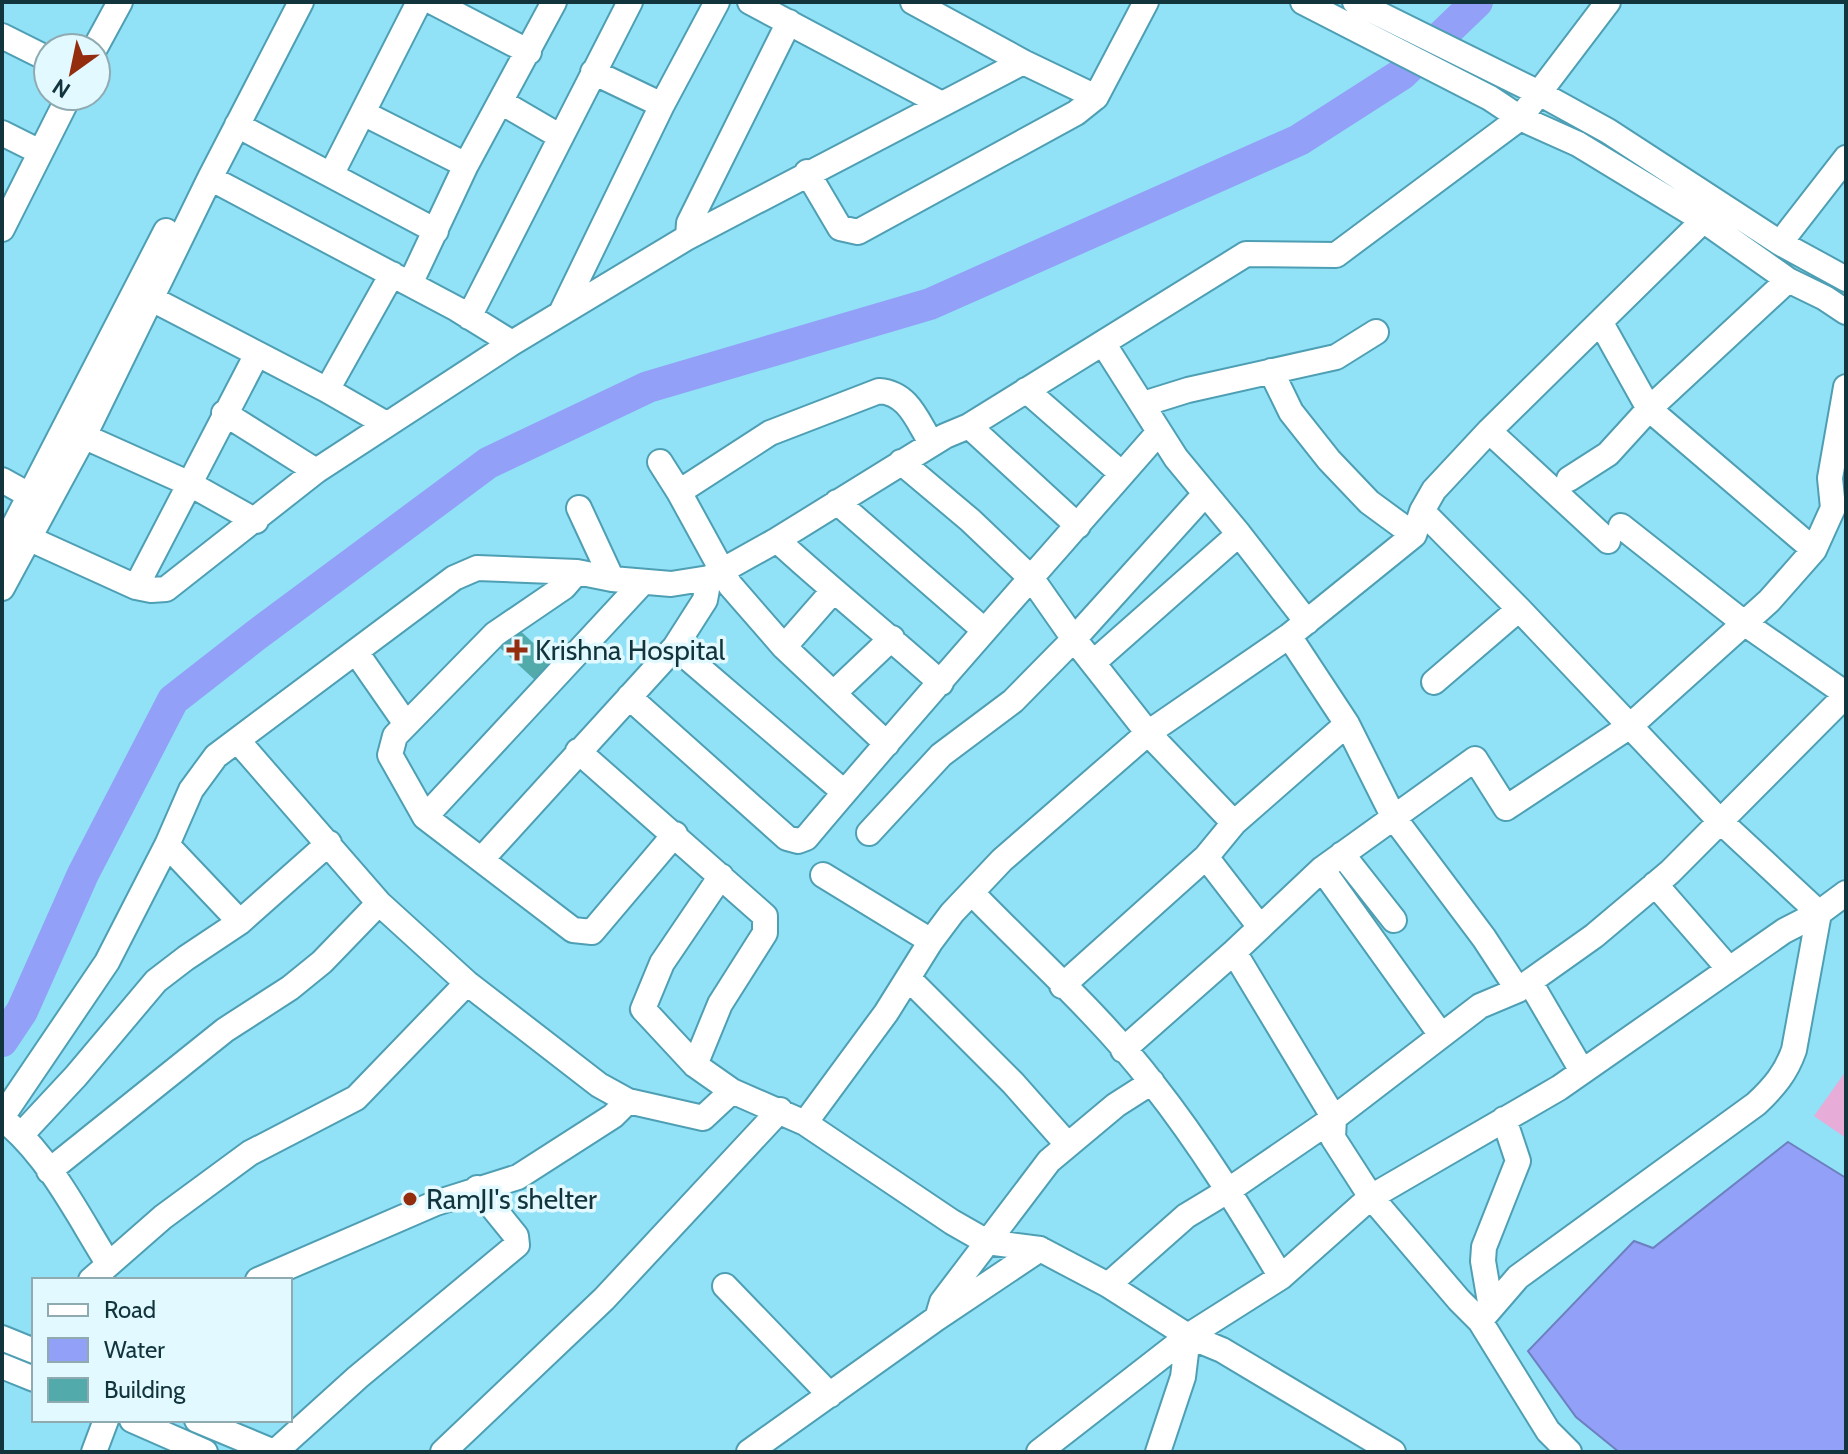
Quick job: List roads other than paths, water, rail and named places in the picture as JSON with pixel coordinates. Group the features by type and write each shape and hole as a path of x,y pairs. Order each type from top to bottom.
{"street":[{"path":"104,32 120,2"},
{"path":"2,549 247,78 283,2"},
{"path":"2,588 83,436 301,2"},
{"path":"331,175 419,2"},
{"path":"433,2 529,52"},
{"path":"327,390 436,231 466,165 554,2"},
{"path":"469,317 630,2"},
{"path":"561,313 662,105 717,2"},
{"path":"750,2 940,103"},
{"path":"913,2 1023,62 1096,97"},
{"path":"807,172 840,228 858,232 1076,113 1096,97 1146,2"},
{"path":"1303,2 1490,98 1520,118 1780,243 1846,279"},
{"path":"1355,2 1539,93 1608,131 1711,212 1788,280 1846,312"},
{"path":"467,983 356,1098 250,1153 163,1217 100,1271 49,1171 21,1135 2,1118 107,962 167,845 191,790 216,756 454,578 477,568 577,572 612,579 671,584 715,575 901,462 969,426 1246,254 1336,255 1520,118 1608,2"},
{"path":"688,237 689,223 789,22"},
{"path":"2,36 32,51"},
{"path":"28,538 136,587 166,589 316,471 512,343 688,237 807,172 1023,62"},
{"path":"593,72 662,105"},
{"path":"501,102 561,137"},
{"path":"3,226 61,112"},
{"path":"363,113 466,165"},
{"path":"237,125 436,231"},
{"path":"2,133 40,152"},
{"path":"1780,243 1846,158"},
{"path":"210,178 401,279 512,343"},
{"path":"805,1123 886,1013 931,941 952,913 1002,860 1148,733 1298,629 1414,535 1422,511 1434,490 1489,431 1711,212"},
{"path":"1569,479 1608,454 1649,409 1788,280"},
{"path":"150,298 386,424"},
{"path":"1601,323 1649,409 1814,550"},
{"path":"1143,404 1188,390 1336,357 1376,332"},
{"path":"1103,343 1159,432 1239,534 1298,629 1394,818 1524,986 1582,1071"},
{"path":"136,587 257,354"},
{"path":"1271,371 1291,412 1329,460 1369,502 1414,535"},
{"path":"1123,1050 1322,869 1475,759 1506,808 1630,726 1769,601 1814,550 1833,508 1830,478 1846,387"},
{"path":"1026,390 1122,474"},
{"path":"679,492 770,433 879,391 891,392 904,399 932,444"},
{"path":"224,413 316,471"},
{"path":"969,426 1078,526"},
{"path":"1108,1285 1186,1216 1334,1118 1480,1006 1524,986 1594,936 1655,884 1846,694 1615,534 1489,431"},
{"path":"629,697 787,838 798,841 806,838 1159,432"},
{"path":"83,436 190,484 256,521"},
{"path":"660,462 679,492 715,575 784,647 887,744"},
{"path":"901,462 970,520 1032,579 1074,639 1148,733 1234,823"},
{"path":"2,480 29,495"},
{"path":"869,833 941,755 1013,701 1074,639 1205,494"},
{"path":"837,502 984,630"},
{"path":"579,508 612,579"},
{"path":"1422,511 1719,820 1819,913"},
{"path":"1094,662 1239,534"},
{"path":"777,540 941,683"},
{"path":"577,572 564,587 495,634 395,736 390,755 425,817 573,930 592,932 675,834"},
{"path":"481,860 675,647 705,600 715,575"},
{"path":"425,817 643,582"},
{"path":"784,647 833,591"},
{"path":"1434,682 1519,609"},
{"path":"835,692 892,638"},
{"path":"675,647 844,792"},
{"path":"356,652 406,724"},
{"path":"1062,986 1206,857 1234,823 1347,724"},
{"path":"238,741 379,903 467,983 599,1085 628,1101 703,1118 732,1091"},
{"path":"578,751 765,916 765,933 720,1004 695,1065"},
{"path":"21,1135 76,1076 156,981 240,922 329,843"},
{"path":"167,845 240,922"},
{"path":"1342,854 1394,920"},
{"path":"1206,857 1260,927"},
{"path":"1322,869 1441,1035"},
{"path":"823,875 931,941"},
{"path":"721,876 662,963 643,1009 695,1065 732,1091 805,1123 952,1222 987,1242 1040,1249 1108,1285 1188,1336 1222,1350 1393,1452"},
{"path":"1655,884 1729,969"},
{"path":"972,893 1102,1025 1152,1082 1229,1190 1281,1277"},
{"path":"1039,1452 1188,1336 1281,1277 1371,1197 1582,1071 1784,931 1819,913 1846,893"},
{"path":"49,1171 225,1030 290,988 322,962 379,903"},
{"path":"1486,1314 1518,1277 1775,1086 1788,1068 1794,1050 1819,913"},
{"path":"1234,952 1334,1118 1333,1138 1371,1197 1459,1300 1486,1314"},
{"path":"908,978 1013,1083 1067,1144"},
{"path":"937,1318 942,1302 1049,1161 1116,1105 1152,1082"},
{"path":"263,1278 436,1203 518,1177 613,1116 628,1101"},
{"path":"443,1452 604,1299 780,1110"},
{"path":"1504,1119 1518,1161 1484,1247 1486,1314 1548,1431 1569,1452"},
{"path":"202,1422 274,1452 358,1377 517,1245 516,1236 477,1188"},
{"path":"749,1452 1040,1249"},
{"path":"725,1286 830,1395"},
{"path":"1158,1452 1183,1377 1188,1336"},
{"path":"2,1338 31,1346"},
{"path":"2,1366 32,1378"},
{"path":"94,1452 105,1422"},
{"path":"137,1422 205,1452"}],"water":[{"path":"1788,1142 1846,1178 1846,1452 1619,1452 1576,1417 1528,1351 1634,1241 1653,1248"}],"waterway":[{"path":"2,1041 22,1011 83,874 173,700 488,463 648,387 930,304 1299,140 1402,74 1477,2"}],"place":[{"name":"Krishna Hospital","path":"517,650"},
{"name":"RamJI's shelter","path":"410,1199"}]}
